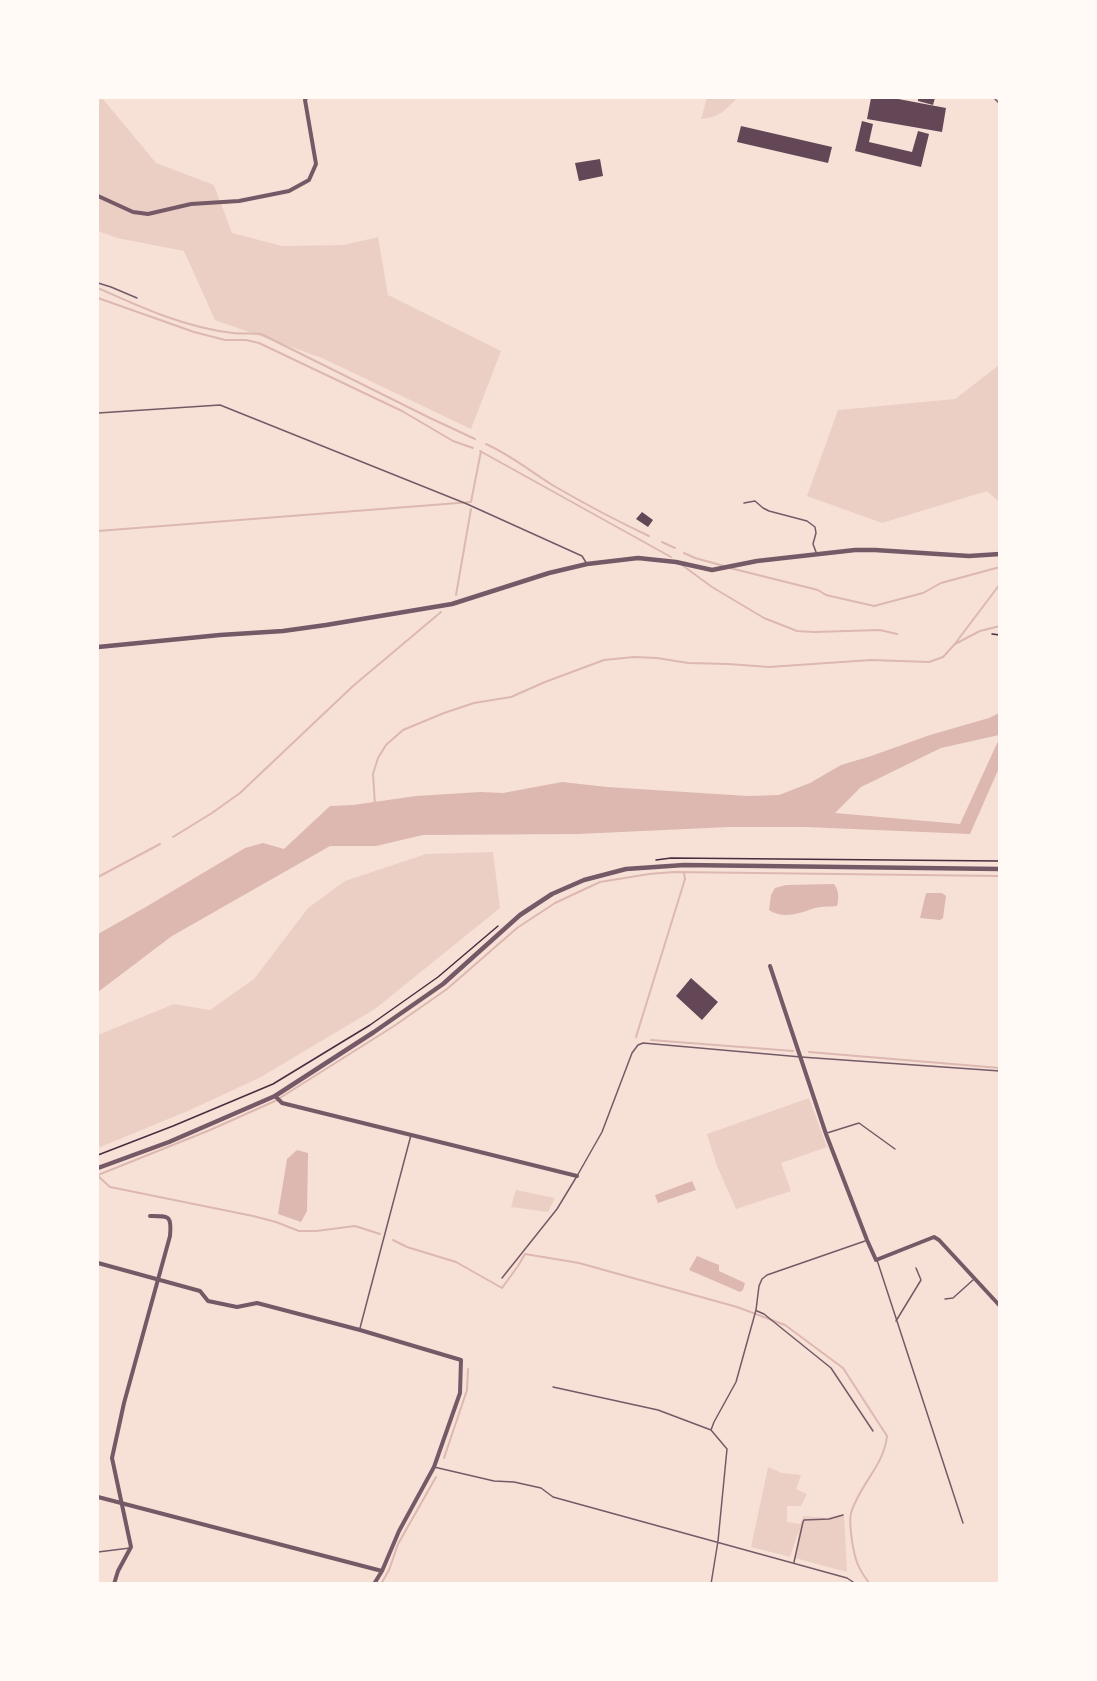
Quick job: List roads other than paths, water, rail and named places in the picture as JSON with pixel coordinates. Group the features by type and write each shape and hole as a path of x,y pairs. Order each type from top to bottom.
{"street":[{"path":"98,196 133,212 148,214 190,204 239,201 289,192 309,180 316,164 306,98"},
{"path":"98,647 283,631 452,604 549,573 587,564 638,558 676,562 712,570 757,561 865,550 969,556 999,554"},
{"path":"98,1168 169,1142 275,1096 443,984 520,915 552,894 584,880 626,869 684,865 999,869"},
{"path":"770,966 826,1134 876,1260 934,1237 999,1306"},
{"path":"275,1096 282,1103 577,1176"},
{"path":"115,1583 118,1571 131,1547 112,1458 124,1403 170,1236 171,1224 166,1216 150,1216"},
{"path":"98,1263 200,1291 208,1300 237,1307 257,1303 461,1360 460,1393 434,1467 399,1531 374,1584"},
{"path":"98,1497 382,1571"}],"lane":[{"path":"994,98 999,104"},
{"path":"98,284 137,298"},
{"path":"98,413 220,405 467,504 582,555 587,564"},
{"path":"744,503 755,501 769,511 807,521 815,527 813,544 818,554"},
{"path":"502,1278 557,1209 577,1176 602,1132 632,1053 638,1045 643,1043 999,1071"},
{"path":"826,1134 859,1123 895,1149"},
{"path":"360,1330 411,1134"},
{"path":"711,1430 736,1382 762,1280 767,1275 867,1240"},
{"path":"876,1260 963,1523"},
{"path":"896,1322 921,1280 916,1268"},
{"path":"945,1299 953,1298 974,1279"},
{"path":"756,1310 831,1368 873,1431"},
{"path":"553,1387 658,1410 711,1430 727,1449 718,1542 711,1584"},
{"path":"434,1467 494,1481 514,1482 541,1488 553,1497 847,1578 856,1584"},
{"path":"794,1563 804,1520 828,1520 843,1515"},
{"path":"98,1552 131,1547"}],"waterway":[{"path":"98,288 198,327 233,333 261,334 475,439"},
{"path":"98,298 194,332 225,340 246,340 259,343 402,411 453,441 473,448"},
{"path":"486,444 566,493 649,536"},
{"path":"480,451 671,557"},
{"path":"98,531 471,502 481,451"},
{"path":"456,595 471,509"},
{"path":"662,542 675,548"},
{"path":"684,553 724,566"},
{"path":"682,565 712,587 764,618 797,631 880,630 897,634"},
{"path":"730,568 874,606 923,593 941,583 1000,567"},
{"path":"375,805 373,774 378,758 386,745 403,730 444,713 474,703 511,697 604,660 634,657 688,663 769,667 871,660 929,662 943,657 954,645 1000,584"},
{"path":"173,837 240,793 353,686 441,612"},
{"path":"955,644 980,631 1000,626"},
{"path":"98,877 160,844"},
{"path":"98,1175 275,1101 394,1026 447,989 517,928 555,903 600,882 674,872 1000,876"},
{"path":"636,1037 685,879 684,873"},
{"path":"651,1040 793,1051"},
{"path":"809,1052 1000,1068"},
{"path":"98,1176 110,1187 253,1216 299,1231 355,1226 380,1234"},
{"path":"393,1240 407,1247 456,1262 502,1288 525,1254 579,1263 737,1307 785,1325 843,1368 887,1436 881,1457 860,1493 850,1516 856,1559 870,1584"},
{"path":"444,1458 467,1390 468,1369"},
{"path":"381,1584 389,1570 398,1544 436,1477"}]}
